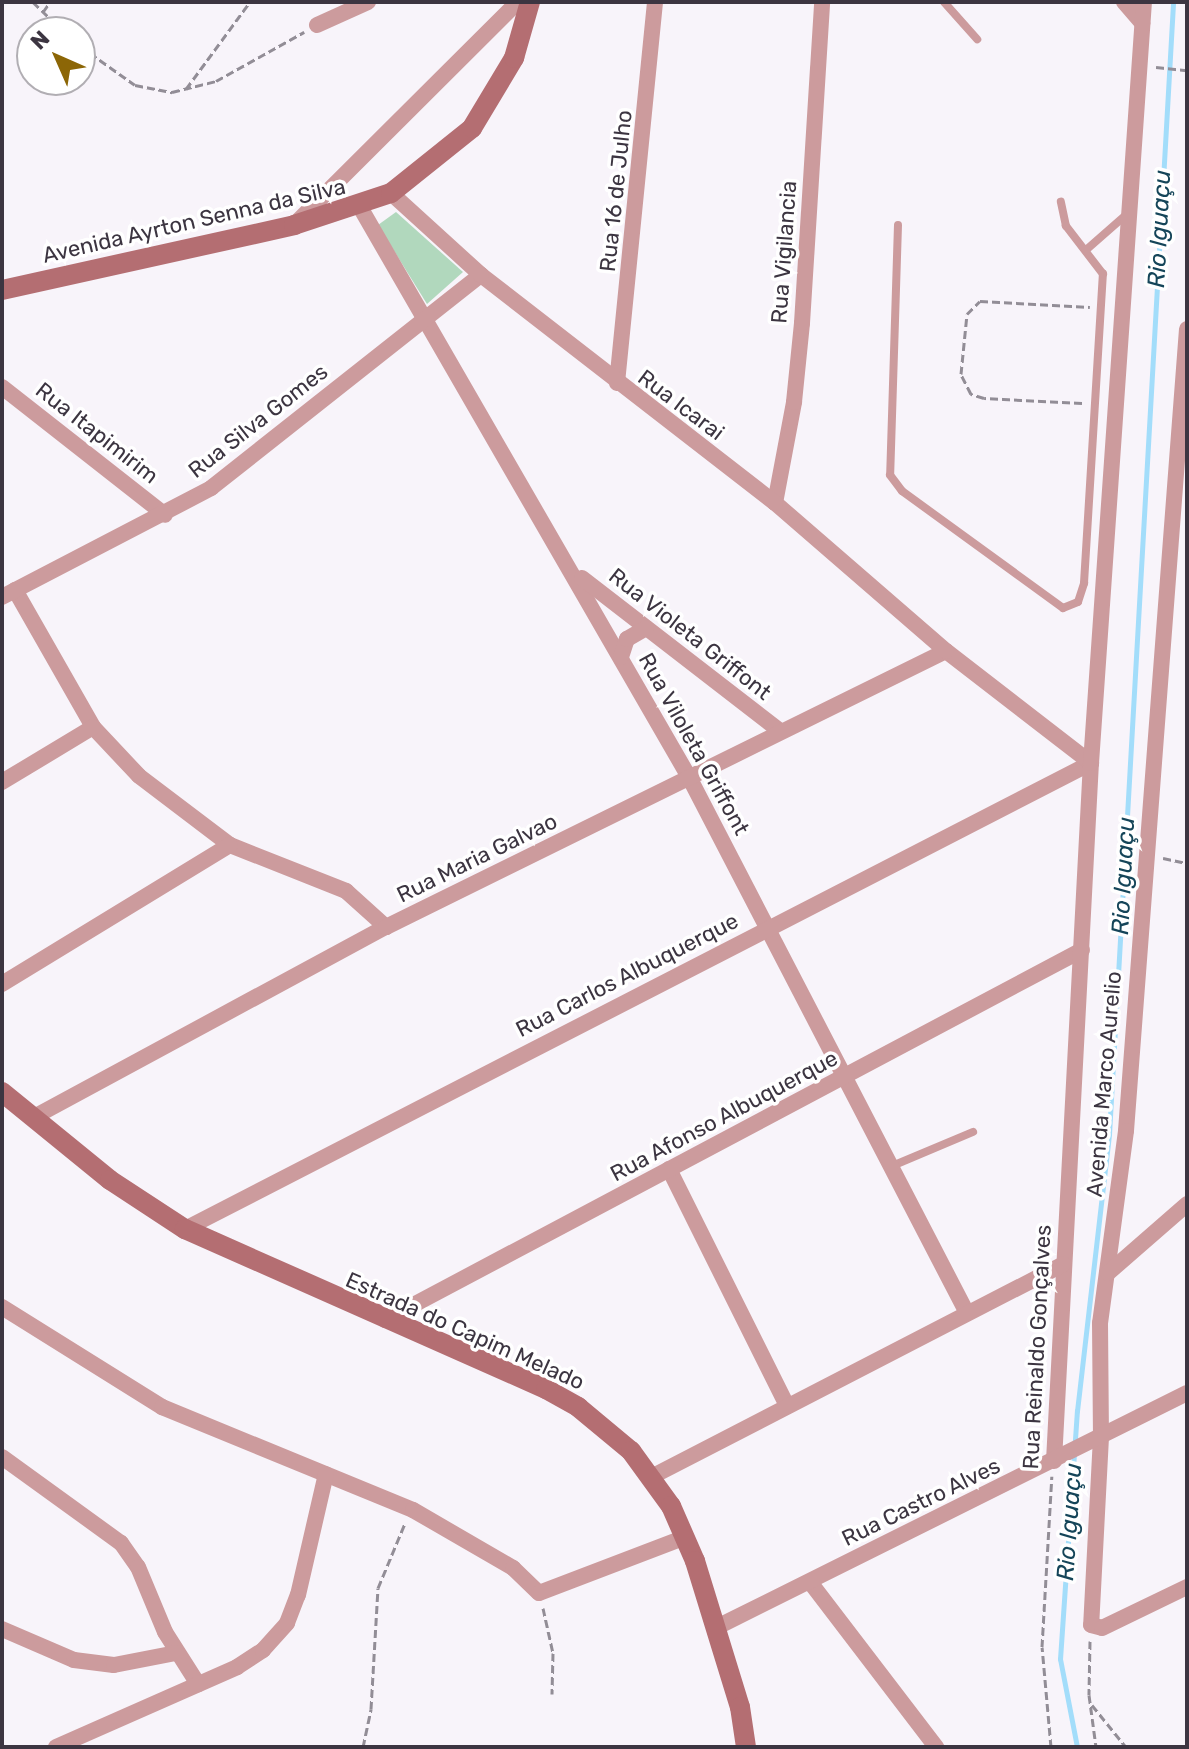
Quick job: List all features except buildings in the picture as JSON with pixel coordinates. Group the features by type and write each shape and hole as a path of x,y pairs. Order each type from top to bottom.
{"street":[{"path":"317,25 368,2"},
{"path":"294,225 518,2"},
{"name":"Avenida Ayrton Senna da Silva","path":"2,290 294,225 360,207 391,193 472,128 514,58 530,2"},
{"name":"Rua 16 de Julho","path":"617,383 655,2"},
{"name":"Rua Vigilancia","path":"775,503 794,402 802,323 822,2"},
{"path":"1124,2 1142,23"},
{"path":"1133,209 1144,2"},
{"name":"Rua Icarai","path":"391,193 481,275 775,503 946,651 1091,763"},
{"name":"Rua Viloleta Griffont","path":"360,207 574,572 689,777 967,1313"},
{"name":"Rua Reinaldo Gonçalves","path":"1058,1459 1063,1264 1091,763 1133,209"},
{"name":"Rua Silva Gomes","path":"9,594 165,515 260,452 424,316 481,275"},
{"name":"Avenida Marco Aurelio","path":"1091,1625 1100,1323 1126,1131 1187,329"},
{"name":"Rua Itapimirim","path":"3,388 165,515"},
{"name":"Rua Violeta Griffont","path":"574,572 780,731"},
{"path":"9,594 93,727 182,812 230,845 346,891 386,927"},
{"path":"621,657 627,639 646,628"},
{"name":"Rua Maria Galvao","path":"34,1117 386,927 946,651"},
{"path":"2,782 93,727"},
{"name":"Rua Carlos Albuquerque","path":"185,1229 1091,763"},
{"path":"2,984 230,845"},
{"name":"Rua Afonso Albuquerque","path":"385,1320 1082,950"},
{"name":"Estrada do Capim Melado","path":"2,1092 110,1180 185,1229 567,1401 605,1428 653,1476 686,1537 717,1627 746,1747"},
{"path":"669,1169 787,1406"},
{"path":"1108,1273 1187,1204"},
{"path":"653,1476 1063,1264"},
{"path":"2,1307 162,1407 413,1510 513,1568 539,1593 686,1537"},
{"name":"Rua Castro Alves","path":"717,1627 1187,1393"},
{"path":"2,1457 121,1543 138,1567 176,1653 198,1684"},
{"path":"56,1747 198,1684 263,1650 287,1623 298,1595 326,1474"},
{"path":"810,1582 936,1747"},
{"path":"1091,1625 1102,1628 1187,1587"},
{"path":"2,1629 74,1660 114,1665 176,1653"}],"lane":[{"path":"944,2 977,39"},
{"path":"898,225 890,475 902,491 1063,608 1078,602 1084,583 1103,274 1066,226 1061,202"},
{"path":"1086,250 1133,209"},
{"path":"892,1166 973,1132"}],"path":[{"path":"33,2 47,16"},
{"path":"43,12 50,2"},
{"path":"186,89 250,2"},
{"path":"96,57 135,85 172,92 216,81 317,25"},
{"path":"1148,66 1187,70"},
{"path":"1094,404 984,398 971,394 961,374 967,314 980,301 1102,308"},
{"path":"1146,855 1187,863"},
{"name":"Rua Reinaldo Gonçalves","path":"1051,1747 1042,1606 1058,1459"},
{"path":"363,1747 371,1709 378,1588 413,1510"},
{"path":"539,1593 553,1653 552,1694"},
{"path":"1091,1625 1090,1702 1096,1747"},
{"path":"1090,1702 1126,1747"}],"green space":[{"path":"396,212 463,272 427,304 378,225"}],"waterway":[{"name":"Rio Iguaçu","path":"1077,1747 1060,1659 1077,1411 1109,1134 1173,2"}]}
